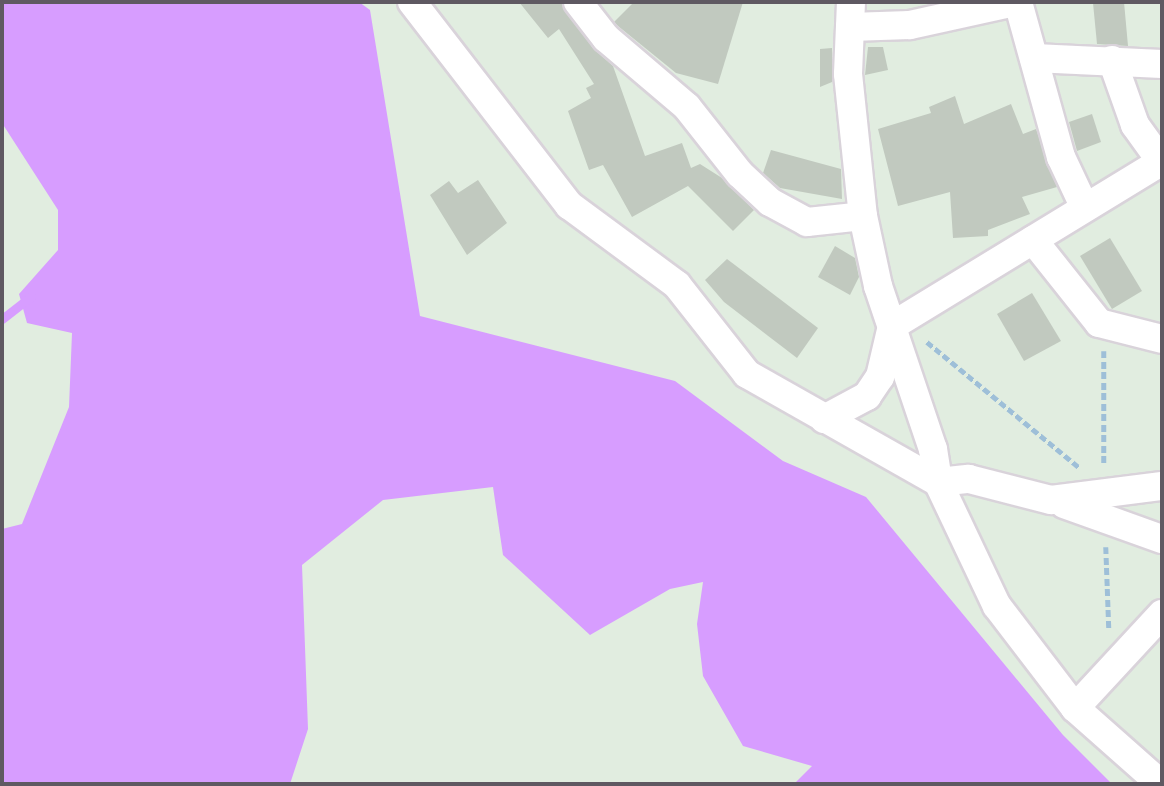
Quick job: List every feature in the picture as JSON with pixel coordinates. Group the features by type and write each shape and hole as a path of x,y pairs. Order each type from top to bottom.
{"street":[{"path":"412,2 569,205 677,285 747,374 938,482 969,479 1051,500 1162,539"},
{"path":"578,2 606,38 687,107 740,174 771,202 807,222 863,216"},
{"path":"1085,208 1061,157 1034,58 1007,3 909,25 851,14 848,74 863,216 892,326 933,450 938,482 997,606 1075,708 1161,784"},
{"path":"1034,58 1162,64"},
{"path":"824,419 867,396 880,377 892,326 1162,161 1135,125 1111,60"},
{"path":"1034,240 1099,323 1162,339"},
{"path":"1051,500 1103,497 1162,486"},
{"path":"1075,708 1162,614"}],"path":[{"path":"892,326 918,335 1090,475 1103,497"}],"shaded area":[{"path":"2,2 359,2 370,10 420,316 675,381 783,461 866,497 1063,735 1112,784 794,784 812,766 743,746 703,676 697,624 703,582 670,589 590,635 503,555 493,487 383,500 302,565 308,729 290,784 2,784 2,529 22,524 69,407 72,333 27,323 19,294 58,250 58,210 2,123"}],"building":[{"path":"519,2 562,2 593,48 613,66 645,156 682,143 691,168 700,164 722,178 754,210 733,231 688,186 632,217 603,165 589,170 568,111 591,98 586,88 594,84 559,29 548,38"},
{"path":"634,2 743,2 718,84 676,73 618,26 614,22"},
{"path":"1124,2 1128,46 1097,44 1093,3"},
{"path":"868,47 883,47 888,70 865,75"},
{"path":"832,48 832,82 820,87 820,49"},
{"path":"955,96 964,124 1011,104 1023,134 1036,129 1057,187 1022,197 1030,214 988,230 988,236 953,238 950,192 898,206 878,129 931,113 929,107"},
{"path":"1092,114 1101,142 1077,151 1069,122"},
{"path":"771,150 841,169 842,199 780,188 763,173"},
{"path":"478,180 507,223 467,255 430,195 449,181 458,193"},
{"path":"1110,238 1142,291 1112,309 1080,256"},
{"path":"835,246 855,258 859,277 850,295 818,277"},
{"path":"727,259 818,328 797,358 724,302 705,280"},
{"path":"1032,293 1061,341 1024,361 997,314"}],"waterway":[{"path":"2,319 31,296"}]}
